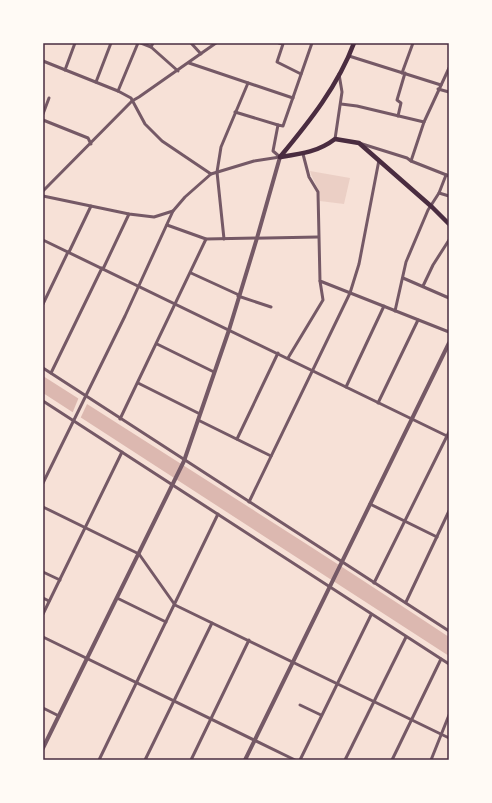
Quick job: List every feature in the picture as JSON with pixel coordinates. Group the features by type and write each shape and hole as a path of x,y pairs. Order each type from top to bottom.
{"main road":[{"path":"280,157 320,107 349,56 354,43"},
{"path":"280,157 303,154 323,148 335,139 359,143 432,207 449,224"}],"street":[{"path":"65,70 75,43"},
{"path":"96,82 111,43"},
{"path":"118,91 138,43"},
{"path":"141,43 152,47 178,71"},
{"path":"152,47 153,43"},
{"path":"191,43 201,54"},
{"path":"43,190 91,144 132,101 178,71 216,43"},
{"path":"279,43 283,44 276,62 301,74"},
{"path":"235,112 283,126 312,43"},
{"path":"398,116 401,103 397,100 413,43"},
{"path":"349,56 440,84"},
{"path":"43,61 118,91 131,98 145,124 162,141 211,174"},
{"path":"189,63 293,98"},
{"path":"411,161 424,122 440,84 449,68"},
{"path":"335,139 342,83 339,74"},
{"path":"224,239 217,172 221,147 248,83"},
{"path":"438,90 449,92"},
{"path":"43,114 49,98"},
{"path":"340,104 357,106 424,122"},
{"path":"43,120 88,138 91,144"},
{"path":"278,125 273,151 280,157"},
{"path":"359,143 389,151 447,175 440,192 424,219 406,262 395,311"},
{"path":"288,358 323,300 320,281 318,192 309,177 303,154"},
{"path":"43,482 75,419 173,212 194,188 211,174 254,161 280,157"},
{"path":"43,748 184,461 229,330 280,157"},
{"path":"249,502 350,293 359,264 379,160"},
{"path":"440,192 449,196"},
{"path":"43,196 129,214 154,217 173,212"},
{"path":"43,304 91,206"},
{"path":"51,373 129,214"},
{"path":"167,225 206,239 318,237"},
{"path":"120,419 177,304 206,239"},
{"path":"43,240 448,437"},
{"path":"423,286 433,265 449,240"},
{"path":"191,273 239,296 271,307"},
{"path":"403,278 449,298"},
{"path":"320,281 449,332"},
{"path":"346,387 384,306"},
{"path":"378,402 418,320"},
{"path":"245,760 449,343"},
{"path":"157,344 214,372"},
{"path":"237,439 278,353"},
{"path":"43,368 184,461 449,631"},
{"path":"138,383 200,414"},
{"path":"43,401 75,419 172,485 449,664"},
{"path":"198,420 271,456"},
{"path":"374,583 448,437 449,432"},
{"path":"43,614 122,452"},
{"path":"370,504 437,537"},
{"path":"43,507 139,554 175,604 449,738"},
{"path":"406,602 449,511"},
{"path":"99,760 218,514"},
{"path":"43,572 60,580"},
{"path":"43,598 49,601"},
{"path":"117,598 166,622"},
{"path":"300,760 371,615"},
{"path":"145,760 212,623"},
{"path":"43,637 295,760"},
{"path":"345,760 406,637"},
{"path":"191,760 249,640"},
{"path":"392,760 441,659"},
{"path":"300,705 321,715"},
{"path":"43,708 59,716"},
{"path":"431,760 449,715"}],"shaded area":[{"path":"310,171 350,178 344,204 320,201 318,189"},
{"path":"43,376 298,538 449,637 449,656 43,393"}],"pier":[{"path":"79,397 88,402 80,419 72,414"}]}
